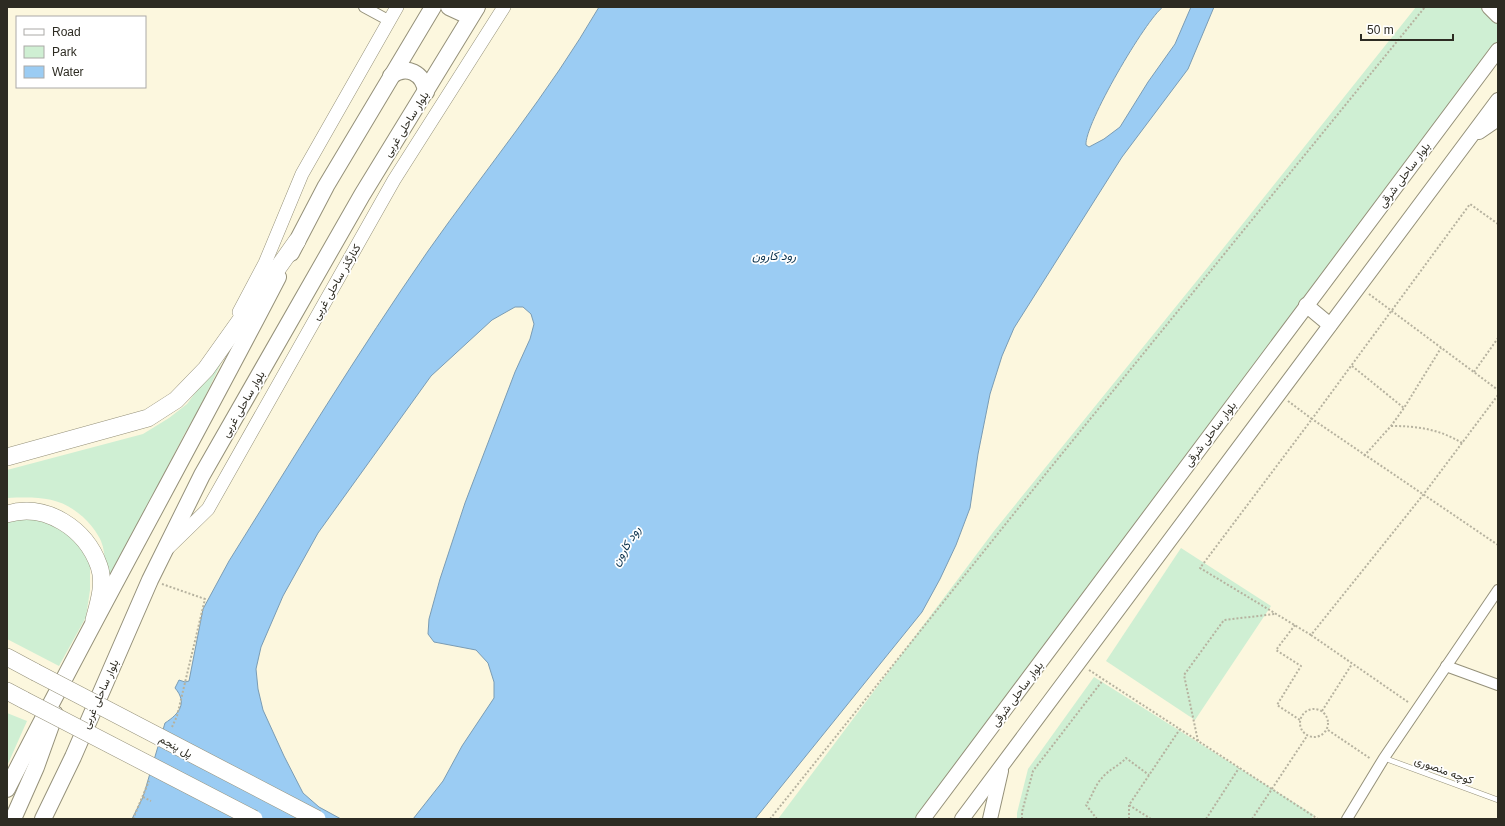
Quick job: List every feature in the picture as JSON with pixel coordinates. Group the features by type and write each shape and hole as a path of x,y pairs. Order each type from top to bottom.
{"highway":[{"path":"7,457 148,418 176,400 206,369 297,241"},
{"path":"7,514 16,512 43,513 68,524 88,542 99,567 100,573 101,594 94,620"},
{"name":"پل پنجم","path":"7,657 317,819"},
{"path":"7,691 254,819"}],"main road":[{"path":"7,789 94,620 204,420 326,186 433,7"},
{"path":"449,7 462,13 476,8"},
{"path":"1489,7 1498,16"},
{"name":"بلوار ساحلی غربی","path":"43,819 73,756 150,580 202,475 362,195 476,8"},
{"name":"بلوار ساحلی شرقی","path":"923,819 1498,50"},
{"path":"391,76 404,70 414,72 422,78 426,92"},
{"path":"962,819 1498,100"},
{"path":"1470,138 1498,119"},
{"path":"1306,305 1330,325"},
{"path":"13,819 36,767 74,658"},
{"path":"990,819 1003,763"}],"street":[{"path":"364,7 388,20"},
{"path":"220,348 265,263 302,174 388,20 397,7"},
{"name":"کنارگذر ساحلی غربی","path":"164,552 208,509 394,180 504,7"},
{"path":"1347,819 1381,761 1497,594"},
{"path":"1446,666 1498,685"}],"lane":[{"name":"کوچه منصوری","path":"1381,761 1498,800"}],"path":[{"path":"770,819 1052,466 1425,7"},
{"path":"1417,709 1311,635 1200,568 1352,366 1470,204 1498,224"},
{"path":"1359,286 1498,390"},
{"path":"1474,372 1498,338"},
{"path":"1364,456 1391,426 1404,408 1441,348"},
{"path":"1352,366 1404,408"},
{"path":"1279,394 1364,456 1498,546"},
{"path":"1311,635 1422,495 1498,395"},
{"path":"1391,426 1421,427 1435,430 1462,443"},
{"path":"150,580 205,599 177,716 171,730"},
{"path":"1198,741 1184,675 1224,620 1276,614"},
{"path":"1295,625 1276,650 1301,666 1276,705 1300,720"},
{"path":"1078,663 1318,819"},
{"path":"1322,712 1352,664"},
{"path":"1022,819 1022,812 1033,771 1104,679"},
{"path":"1313,709 1322,712 1328,718 1328,730 1318,738 1307,736 1300,726 1300,720 1307,711 1313,709"},
{"path":"1129,819 1129,805 1180,729"},
{"path":"1328,730 1381,761"},
{"path":"1252,819 1307,736"},
{"path":"1097,819 1086,805 1106,773 1119,766 1126,758 1149,775"},
{"path":"1206,819 1239,768"},
{"path":"133,819 150,778"},
{"path":"143,798 151,801"},
{"path":"1129,805 1151,819"}],"green space":[{"path":"1416,7 1481,7 1498,21 1498,50 924,819 778,819 994,531"},
{"path":"229,347 198,411 185,433 104,590 105,559 103,547 91,525 78,513 60,502 40,498 7,498 7,470 143,434 169,418 187,404"},
{"path":"22,513 73,530 90,564 90,590 86,617 59,666 7,639 7,517"},
{"path":"1181,548 1271,606 1195,720 1106,661"},
{"path":"1094,677 1314,815 1311,819 1017,819 1017,813 1028,769"},
{"path":"7,713 27,721 7,766"}],"water":[{"name":"رود کارون","path":"599,7 1163,7 1144,31 1117,73 1088,134 1086,145 1089,147 1104,139 1120,127 1148,82 1175,44 1191,7 1214,7 1188,69 1122,157 1014,328 1002,356 990,394 978,454 970,508 956,545 922,612 755,819 413,819 443,781 462,746 494,698 494,682 488,663 476,650 434,642 428,634 429,619 440,579 465,503 515,372 530,339 534,324 531,314 523,307 515,307 492,320 431,376 318,533 283,596 261,647 256,669 258,689 263,710 284,756 303,793 319,807 341,819 132,819 143,797 165,723 178,712 180,708 181,699 175,688 179,680 185,682 189,681 203,609 229,561 402,289 428,251 538,101 580,39"}]}
